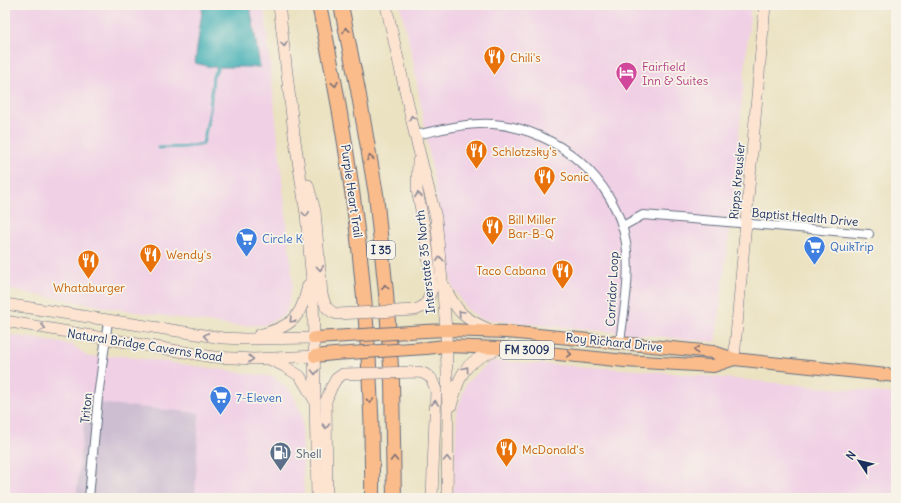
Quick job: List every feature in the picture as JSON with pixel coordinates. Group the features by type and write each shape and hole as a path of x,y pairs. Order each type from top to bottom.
{"highway":[{"name":"Purple Heart Trail","path":"318,5 340,112 352,185 360,255 368,341 372,498"},
{"name":"Purple Heart Trail","path":"341,5 358,90 376,194 386,293 392,382 394,498"}],"main road":[{"path":"279,5 294,134 306,214 311,271 315,356 317,498"},
{"name":"Interstate 35 North","path":"386,5 415,135 436,218 446,330 448,418 447,498"},
{"name":"Ripps Kreusler","path":"734,359 765,5"},
{"path":"294,134 315,211 322,296 326,307 337,314 415,310 422,307 427,302 432,288 425,230 417,190 418,147"},
{"path":"245,339 283,328 292,321 300,312 304,302 311,271"},
{"path":"442,281 453,303 459,311 473,322 493,331"},
{"name":"Natural Bridge Caverns Road","path":"5,304 223,338 314,338"},
{"name":"Natural Bridge Caverns Road","path":"5,321 213,357 254,359 446,346"},
{"name":"Roy Richard Drive","path":"446,330 493,331 620,342 713,352 734,359 896,376"},
{"name":"FM 3009","path":"314,338 446,330"},
{"name":"Roy Richard Drive","path":"446,346 500,348 625,361 712,366 734,359"},
{"path":"448,418 458,383 463,372 470,364 481,356 500,348"},
{"path":"268,358 300,376 316,401"},
{"path":"327,498 326,401 336,379 343,374 419,372 431,378 436,390 432,498"}],"street":[{"name":"Corridor Loop","path":"415,135 459,126 491,124 522,129 537,135 577,159 592,172 610,197 623,226 626,244 627,285 620,342"},
{"name":"Baptist Health Drive","path":"623,226 643,215 746,225 869,234"},
{"name":"Triton","path":"89,498 98,397 108,321"}],"shaded area":[{"path":"5,5 264,5 293,284 286,314 264,325 234,326 123,310 5,289"},
{"path":"400,5 751,5 732,208 716,342 480,319 465,307 452,286 413,60"},
{"path":"5,334 73,345 88,357 123,356 274,377 292,393 302,415 304,498 192,498 86,403 76,498 5,498"},
{"path":"491,361 638,370 896,394 896,498 453,498 457,411 466,383"},
{"path":"86,402 199,413 195,498 76,498"}],"water":[{"path":"203,5 250,5 260,67 211,67 195,63"}],"waterway":[{"path":"158,148 185,147 203,144 210,110 213,76 219,66"}],"place":[{"name":"Chili's","path":"494,76"},
{"name":"Fairfield Inn & Suites","path":"627,92"},
{"name":"Schlotzsky's","path":"477,170"},
{"name":"Sonic","path":"544,196"},
{"name":"Bill Miller Bar-B-Q","path":"492,246"},
{"name":"Circle K","path":"247,258"},
{"name":"QuikTrip","path":"814,266"},
{"name":"Wendy's","path":"150,274"},
{"name":"Whataburger","path":"89,280"},
{"name":"Taco Cabana","path":"562,290"},
{"name":"7-Eleven","path":"220,416"},
{"name":"McDonald's","path":"506,468"},
{"name":"Shell","path":"280,472"}]}
